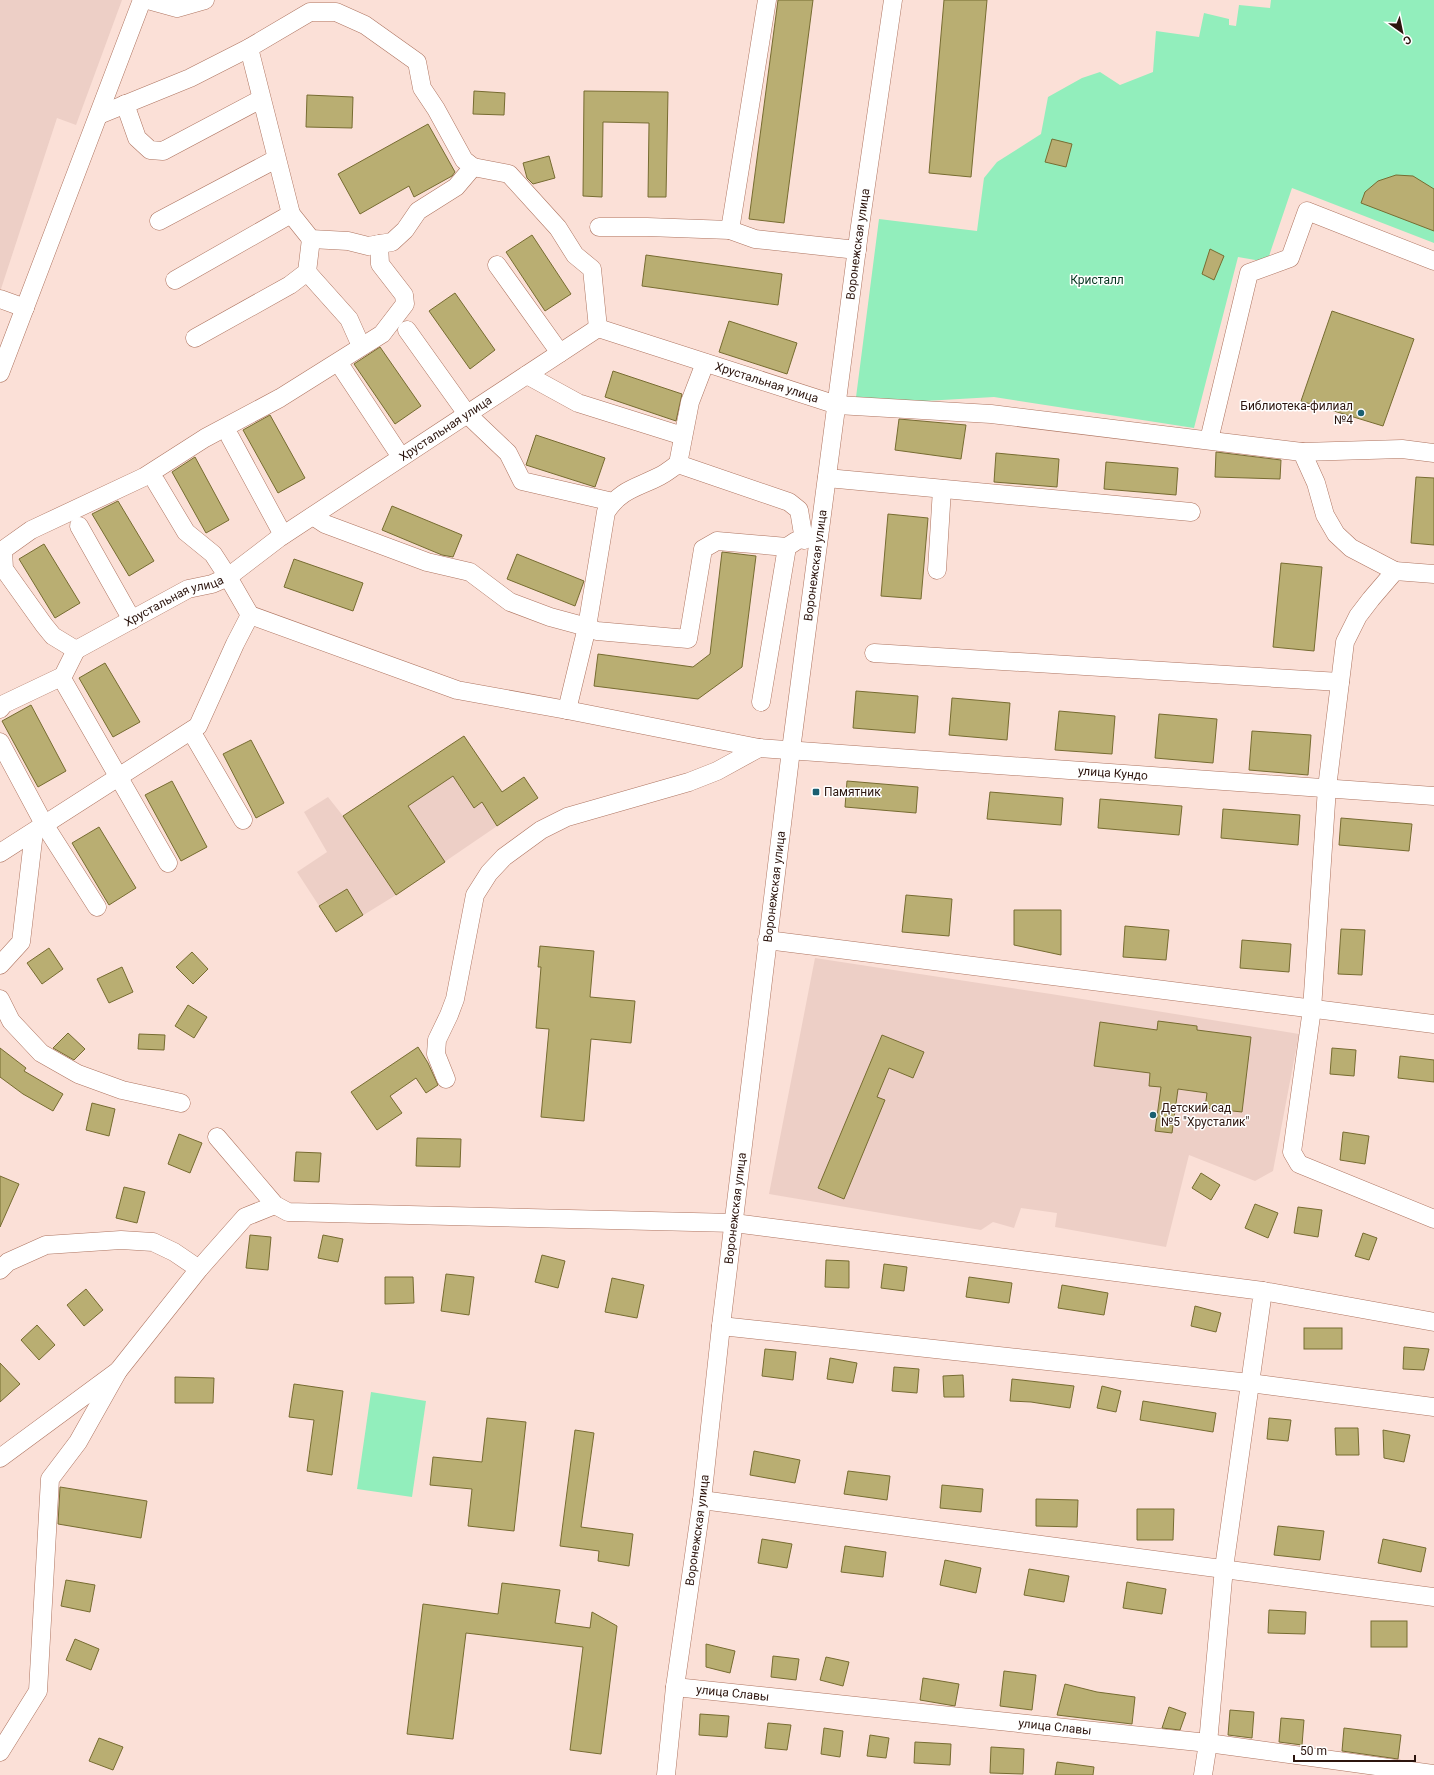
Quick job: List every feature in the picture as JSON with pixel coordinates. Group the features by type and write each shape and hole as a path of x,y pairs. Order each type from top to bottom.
{"street":[{"path":"0,373 142,0"},
{"path":"148,0 177,8 205,0"},
{"path":"730,230 767,0"},
{"name":"Воронежская улица","path":"666,1775 675,1687 702,1500 721,1326 791,750 811,540 827,478 857,250 894,0"},
{"path":"98,115 190,78 249,48 310,12 336,12 365,26 417,62 422,88 436,108 464,160 473,167 509,174 558,228 575,255 592,269 598,328"},
{"path":"249,48 291,214 310,239 307,272 349,320 361,346"},
{"path":"125,104 137,138 150,150 163,151 261,99"},
{"path":"159,221 276,159"},
{"path":"310,239 348,241 368,246 392,242 405,230 418,211 456,187 473,167"},
{"path":"1209,440 1249,273 1290,258 1307,211 1434,261"},
{"path":"175,280 291,214"},
{"path":"599,227 730,230 755,239 857,250"},
{"path":"0,709 4,704 63,676 76,650 53,636 44,625 4,569 3,550 31,530 144,477 204,438 280,398 382,334 405,304 404,295 380,264 379,244"},
{"path":"498,265 560,353"},
{"path":"195,338 290,285 307,272"},
{"path":"0,300 25,308"},
{"name":"Хрустальная улица","path":"76,650 188,589 212,584 228,577 283,535 598,328 837,405 991,414 1302,452 1402,449 1434,453"},
{"path":"407,330 467,414 508,453 522,481 613,502"},
{"path":"567,710 587,627 606,512 613,502 630,488 660,476 678,464 690,402 704,363"},
{"path":"342,368 402,457"},
{"path":"527,375 578,403 683,436"},
{"path":"230,437 283,535"},
{"path":"1302,452 1316,483 1325,515 1336,534 1351,548 1395,571 1434,574"},
{"path":"313,516 325,524 427,562 470,572 510,602 550,617 597,631 688,639 703,549 717,541 787,547 795,541 811,540 799,510 789,502 678,464"},
{"path":"827,478 1191,512"},
{"path":"0,853 198,726 235,644 250,615 213,554 186,532 156,482"},
{"path":"937,570 942,489"},
{"path":"79,526 132,620"},
{"path":"761,702 787,547"},
{"path":"1395,571 1358,616 1345,642 1327,788 1312,1009 1292,1152 1299,1164 1434,1219"},
{"name":"улица Кундо","path":"250,615 457,690 759,748 1434,796"},
{"path":"874,653 1340,682"},
{"path":"61,677 168,863"},
{"path":"191,731 243,820"},
{"path":"0,742 39,828 96,907"},
{"path":"446,1079 436,1054 437,1040 455,999 475,895 494,868 504,857 541,830 567,817 637,798 696,779 717,771 759,748"},
{"path":"0,966 21,942 39,828"},
{"path":"767,940 1434,1024"},
{"path":"0,998 11,1021 42,1053 48,1057 78,1074 122,1090 180,1103"},
{"path":"217,1137 276,1205 288,1212 734,1223 1263,1290 1434,1322"},
{"path":"0,1752 38,1691 50,1478 78,1442 118,1371 198,1269 245,1216 276,1205"},
{"path":"0,1270 8,1262 46,1245 121,1240 154,1242 174,1252 198,1269"},
{"path":"1203,1775 1208,1743 1224,1568 1263,1290"},
{"path":"721,1326 1250,1383 1434,1407"},
{"path":"0,1458 118,1371"},
{"path":"702,1500 1434,1597"},
{"name":"улица Славы","path":"675,1687 1208,1743 1434,1774"}],"shaded area":[{"path":"0,0 122,0 76,125 57,118 0,292"},
{"path":"464,736 501,792 524,777 538,798 396,895 336,932 297,872 327,852 304,812 328,797 343,816"},
{"path":"815,958 1299,1034 1273,1171 1255,1181 1189,1155 1166,1247 1055,1227 1057,1213 1021,1208 1014,1228 993,1222 981,1230 769,1194"}],"green space":[{"name":"Кристалл","path":"1271,0 1434,0 1434,243 1292,188 1267,262 1238,257 1194,428 994,397 855,405 879,219 977,231 984,178 997,162 1041,134 1048,97 1082,78 1100,72 1120,85 1153,72 1156,31 1199,37 1204,13 1229,19 1229,25 1236,26 1239,5 1270,8"},
{"path":"371,1392 426,1401 412,1497 357,1489"}],"building":[{"path":"778,0 813,0 784,223 749,219"},
{"path":"944,0 987,0 971,177 929,173"},
{"path":"474,91 505,93 504,115 473,114"},
{"path":"584,91 668,92 666,197 648,197 649,123 603,122 602,197 583,196"},
{"path":"307,95 353,97 352,128 306,127"},
{"path":"428,124 455,172 452,176 414,197 409,186 360,214 338,174"},
{"path":"1052,139 1072,144 1066,167 1045,162"},
{"path":"549,156 555,178 533,184 527,178 523,163"},
{"path":"1396,175 1413,176 1434,189 1434,231 1361,203 1365,192 1378,181"},
{"path":"532,235 571,294 545,311 506,252"},
{"path":"1210,249 1224,256 1214,280 1202,274"},
{"path":"646,255 782,274 778,305 642,286"},
{"path":"455,293 495,350 470,369 429,311"},
{"path":"1332,311 1414,339 1383,426 1301,401"},
{"path":"729,321 797,343 787,374 719,352"},
{"path":"380,347 421,406 395,424 354,364"},
{"path":"613,371 682,394 676,421 605,397"},
{"path":"270,415 305,478 278,493 243,430"},
{"path":"899,419 966,425 961,459 895,450"},
{"path":"536,435 605,458 595,487 526,465"},
{"path":"1216,452 1281,460 1280,479 1215,477"},
{"path":"996,453 1059,459 1057,487 994,482"},
{"path":"195,457 229,520 206,533 172,472"},
{"path":"1106,462 1178,468 1176,495 1104,489"},
{"path":"1416,477 1434,478 1434,545 1411,543"},
{"path":"118,501 154,561 129,576 92,514"},
{"path":"392,506 462,535 453,557 442,555 382,530"},
{"path":"888,514 928,518 921,599 881,596"},
{"path":"44,544 80,603 55,618 19,559"},
{"path":"722,552 756,556 742,667 698,699 594,686 598,654 693,667 710,654"},
{"path":"517,554 584,581 575,606 507,579"},
{"path":"294,559 363,583 353,611 284,587"},
{"path":"1281,563 1322,567 1314,651 1273,647"},
{"path":"105,663 140,722 113,737 79,678"},
{"path":"856,691 918,696 915,733 853,728"},
{"path":"952,698 1010,703 1007,740 949,735"},
{"path":"31,705 66,771 38,787 2,721"},
{"path":"1059,711 1115,716 1112,754 1055,750"},
{"path":"1159,714 1217,719 1213,763 1155,758"},
{"path":"1252,731 1311,735 1308,775 1249,770"},
{"path":"464,736 502,792 524,777 538,798 497,826 482,802 474,808 453,776 408,806 445,862 396,895 343,816"},
{"path":"251,740 284,803 256,818 223,754"},
{"path":"172,781 207,847 181,861 145,795"},
{"path":"847,781 918,787 916,813 845,807"},
{"path":"990,792 1063,798 1061,825 987,819"},
{"path":"1100,799 1182,806 1179,835 1098,828"},
{"path":"1223,809 1300,815 1298,845 1221,838"},
{"path":"1341,818 1412,824 1409,851 1339,845"},
{"path":"99,827 136,888 109,905 72,843"},
{"path":"347,889 363,915 336,932 319,906"},
{"path":"906,895 952,899 949,936 902,932"},
{"path":"1014,910 1061,910 1061,955 1014,945"},
{"path":"1125,926 1169,930 1166,960 1123,957"},
{"path":"1341,929 1365,930 1362,975 1338,974"},
{"path":"1242,940 1291,944 1289,972 1240,968"},
{"path":"540,946 594,951 590,997 635,1001 631,1043 591,1039 584,1121 541,1117 549,1029 536,1028 541,967 538,967"},
{"path":"49,948 63,969 42,984 27,963"},
{"path":"192,952 208,969 193,984 176,967"},
{"path":"122,967 133,992 109,1003 97,979"},
{"path":"188,1005 207,1017 194,1038 175,1026"},
{"name":"Детский сад №5 \"Хрусталик\"","path":"1158,1021 1197,1026 1197,1030 1251,1037 1242,1112 1205,1108 1207,1093 1178,1089 1172,1133 1155,1131 1161,1087 1149,1086 1150,1073 1094,1066 1100,1022 1157,1030"},
{"path":"68,1033 85,1049 74,1060 53,1048"},
{"path":"139,1034 165,1035 164,1050 138,1049"},
{"path":"882,1035 924,1052 913,1078 889,1068 877,1097 885,1100 844,1199 818,1188"},
{"path":"418,1047 428,1063 438,1085 426,1093 416,1078 390,1096 402,1113 377,1130 351,1092"},
{"path":"0,1048 26,1068 24,1071 63,1094 53,1111 23,1094 0,1077"},
{"path":"1332,1048 1356,1050 1354,1076 1330,1074"},
{"path":"1400,1056 1434,1060 1434,1082 1398,1078"},
{"path":"92,1103 115,1109 109,1136 86,1130"},
{"path":"1343,1132 1369,1136 1365,1164 1340,1160"},
{"path":"179,1134 202,1143 190,1173 168,1164"},
{"path":"417,1138 461,1139 460,1167 416,1166"},
{"path":"296,1152 321,1153 319,1182 294,1181"},
{"path":"1201,1173 1220,1185 1211,1200 1192,1188"},
{"path":"0,1176 19,1184 0,1227"},
{"path":"124,1187 145,1192 137,1223 116,1218"},
{"path":"1255,1204 1278,1213 1268,1238 1245,1228"},
{"path":"1298,1207 1322,1210 1318,1237 1294,1233"},
{"path":"1363,1233 1377,1238 1369,1260 1355,1256"},
{"path":"250,1235 271,1237 268,1270 246,1268"},
{"path":"323,1235 343,1239 338,1262 318,1258"},
{"path":"542,1255 565,1261 558,1288 535,1282"},
{"path":"826,1260 849,1261 849,1288 825,1287"},
{"path":"884,1264 907,1267 904,1291 881,1288"},
{"path":"446,1274 474,1277 469,1315 441,1311"},
{"path":"385,1277 413,1277 414,1303 385,1304"},
{"path":"969,1277 1012,1283 1009,1303 966,1297"},
{"path":"612,1278 644,1285 637,1318 605,1312"},
{"path":"1062,1285 1108,1293 1104,1315 1058,1308"},
{"path":"86,1289 103,1310 84,1326 67,1305"},
{"path":"1195,1306 1221,1313 1216,1332 1191,1326"},
{"path":"37,1325 55,1345 39,1360 21,1340"},
{"path":"1304,1328 1342,1328 1342,1349 1304,1349"},
{"path":"1404,1347 1429,1349 1424,1370 1403,1369"},
{"path":"765,1349 796,1352 793,1380 762,1376"},
{"path":"830,1358 857,1363 853,1383 827,1379"},
{"path":"0,1363 20,1384 0,1402"},
{"path":"894,1367 919,1369 917,1393 892,1391"},
{"path":"963,1375 964,1397 944,1397 943,1376"},
{"path":"175,1377 214,1378 213,1403 175,1403"},
{"path":"1012,1379 1074,1386 1070,1408 1031,1402 1010,1401"},
{"path":"294,1384 343,1391 332,1475 307,1471 314,1420 289,1417"},
{"path":"1102,1386 1121,1391 1116,1412 1097,1408"},
{"path":"1143,1401 1216,1413 1213,1432 1140,1420"},
{"path":"487,1418 526,1422 514,1531 468,1526 472,1489 430,1485 433,1457 482,1462"},
{"path":"1269,1418 1291,1420 1288,1441 1267,1439"},
{"path":"1335,1428 1358,1428 1359,1455 1336,1455"},
{"path":"575,1430 594,1433 581,1527 633,1534 629,1566 598,1561 599,1551 560,1546"},
{"path":"1383,1430 1410,1435 1404,1462 1384,1458"},
{"path":"754,1451 800,1460 795,1483 750,1475"},
{"path":"848,1471 890,1476 887,1500 844,1494"},
{"path":"942,1485 983,1489 981,1512 940,1508"},
{"path":"60,1487 147,1501 141,1538 58,1524"},
{"path":"1036,1499 1078,1500 1077,1527 1036,1526"},
{"path":"1137,1509 1174,1509 1173,1540 1137,1540"},
{"path":"1278,1526 1324,1531 1320,1560 1274,1555"},
{"path":"762,1539 792,1544 787,1568 758,1563"},
{"path":"1383,1539 1426,1548 1421,1572 1378,1563"},
{"path":"845,1546 886,1552 883,1577 841,1572"},
{"path":"945,1560 981,1568 976,1593 940,1585"},
{"path":"1029,1569 1069,1576 1064,1602 1024,1595"},
{"path":"66,1580 95,1585 90,1612 61,1606"},
{"path":"1127,1582 1166,1589 1162,1614 1123,1608"},
{"path":"502,1583 560,1590 555,1623 590,1628 592,1612 617,1626 601,1754 570,1750 583,1647 466,1633 453,1739 407,1734 423,1604 498,1614"},
{"path":"1269,1610 1306,1612 1305,1634 1268,1633"},
{"path":"1371,1621 1407,1621 1407,1647 1371,1647"},
{"path":"75,1639 99,1649 91,1670 66,1660"},
{"path":"706,1644 735,1651 730,1673 706,1667"},
{"path":"773,1656 799,1659 796,1680 771,1677"},
{"path":"826,1657 849,1662 843,1686 820,1680"},
{"path":"1004,1671 1036,1675 1032,1710 1000,1706"},
{"path":"923,1678 959,1684 955,1706 920,1700"},
{"path":"1065,1684 1097,1692 1135,1697 1132,1724 1057,1715"},
{"path":"1169,1707 1186,1713 1180,1730 1162,1728"},
{"path":"1230,1710 1254,1712 1252,1738 1228,1735"},
{"path":"700,1714 729,1716 727,1737 699,1735"},
{"path":"1281,1718 1304,1720 1302,1745 1279,1742"},
{"path":"768,1723 791,1725 787,1750 765,1748"},
{"path":"824,1728 843,1731 840,1757 821,1754"},
{"path":"1344,1728 1401,1735 1398,1759 1342,1751"},
{"path":"870,1735 889,1738 886,1758 867,1756"},
{"path":"99,1738 123,1747 113,1770 89,1761"},
{"path":"915,1742 951,1744 950,1765 914,1763"},
{"path":"991,1747 1024,1749 1023,1774 990,1773"},
{"path":"1057,1762 1094,1767 1093,1775 1055,1775"}],"place":[{"name":"Библиотека-филиал №4","path":"1361,413"},
{"name":"Памятник","path":"816,792"},
{"name":"Детский сад №5 \"Хрусталик\"","path":"1153,1115"}]}
